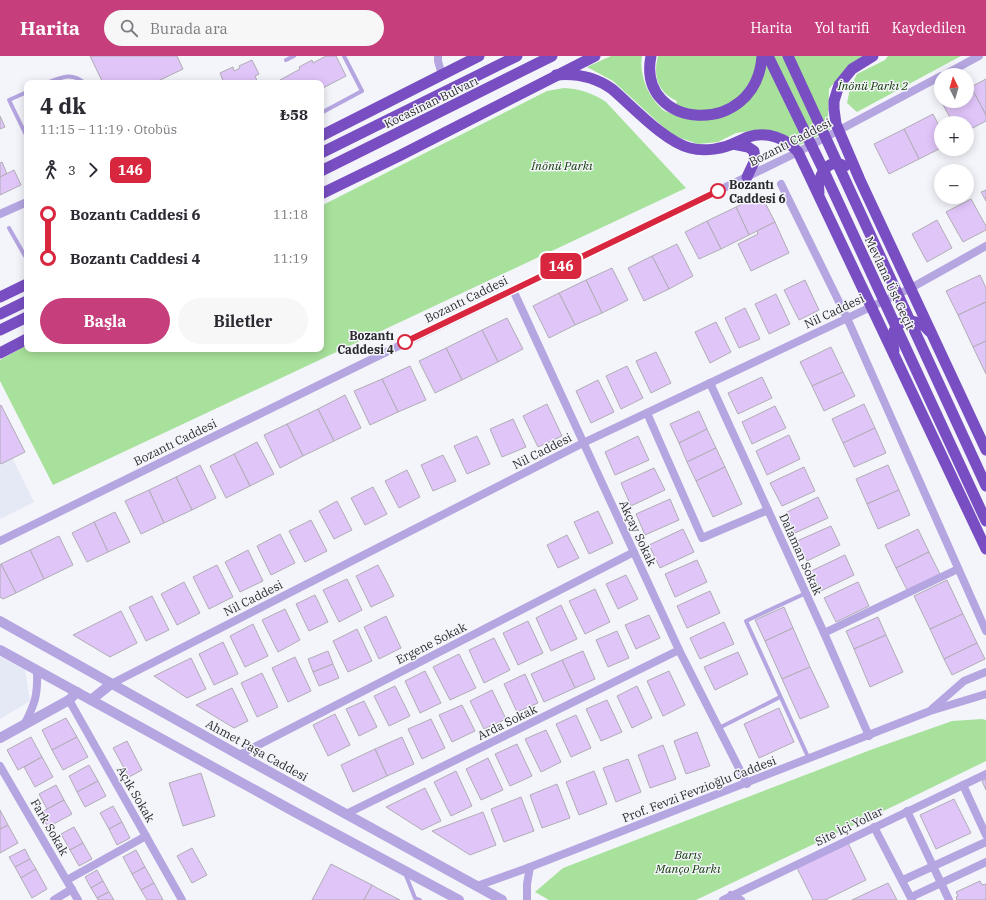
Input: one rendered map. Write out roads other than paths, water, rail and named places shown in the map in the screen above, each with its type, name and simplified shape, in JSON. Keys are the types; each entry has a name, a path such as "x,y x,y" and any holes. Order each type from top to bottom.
{"highway":[{"path":"324,134 479,56"},
{"name":"Kocasinan Bulvarı","path":"324,152 517,56"},
{"name":"Kocasinan Bulvarı","path":"324,170 552,56"},
{"path":"324,193 399,156 594,56"},
{"path":"651,56 649,70 653,88 663,101 674,109 690,114 706,116 718,114 733,107 744,99 753,87 760,72 762,56"},
{"name":"Mevlana Üst Geçit","path":"768,56 822,167 986,521"},
{"name":"Mevlana Üst Geçit","path":"788,56 986,486"},
{"path":"873,56 852,68 839,85 834,101 838,131 986,450"},
{"path":"556,75 581,75 604,83 612,88 670,139 683,146 700,150 709,150 732,144 755,135 770,135 789,143 798,152 986,549"},
{"path":"732,144 748,147 754,152 755,160 747,177"},
{"path":"820,198 818,185 820,176 825,169 833,164 841,164 851,170 860,180"},
{"path":"0,297 24,285"},
{"path":"0,314 24,302"},
{"path":"0,330 24,318"},
{"path":"894,356 894,332 899,324 905,321 914,321 923,324 933,336"},
{"path":"0,353 24,341"}],"street":[{"path":"438,56 442,75"},
{"path":"957,68 979,56"},
{"name":"Bozantı Caddesi","path":"0,541 798,152 934,80"},
{"path":"781,184 847,318 986,631"},
{"path":"0,214 24,203"},
{"name":"Nil Caddesi","path":"111,684 583,443 911,288 986,246"},
{"name":"Akçay Sokak","path":"513,290 679,650 747,784"},
{"name":"Dalaman Sokak","path":"710,383 806,593 869,736"},
{"path":"647,413 702,538 768,510"},
{"name":"Ergene Sokak","path":"239,755 634,552"},
{"path":"824,633 958,569"},
{"name":"Ahmet Paşa Caddesi","path":"0,621 502,900"},
{"path":"0,650 459,900"},
{"name":"Arda Sokak","path":"346,814 679,650"},
{"path":"24,725 34,706 37,686 37,670"},
{"path":"930,711 964,681 986,672"},
{"path":"92,700 111,684"},
{"path":"0,738 69,700 77,692"},
{"path":"930,711 986,694"},
{"name":"Açık Sokak","path":"69,700 182,900"},
{"name":"Prof. Fevzi Fevzioğlu Caddesi","path":"477,886 747,784 930,711"},
{"name":"Fark Sokak","path":"0,766 78,900"},
{"name":"Site İçi Yollar","path":"722,900 986,774"},
{"path":"963,785 986,835"},
{"path":"907,811 949,900"},
{"path":"874,827 911,898 986,862"},
{"path":"67,880 146,836"},
{"path":"902,880 986,842"},
{"path":"527,900 527,884 530,867"},
{"path":"54,900 72,890"},
{"path":"731,896 741,900"}],"lane":[{"path":"286,60 294,56"},
{"path":"324,111 362,91 344,56"},
{"path":"54,80 63,76 74,77 80,80"},
{"path":"24,93 9,100 24,129"},
{"path":"9,228 24,254"},
{"path":"806,593 746,621 809,759"},
{"path":"718,728 780,697"},
{"path":"404,871 415,898 420,900"}],"place":[{"name":"Bozantı Caddesi 6","path":"718,191"},
{"name":"Bozantı Caddesi 4","path":"405,342"}],"park label":[{"name":"İnönü Parkı 2","path":"873,85"},
{"name":"İnönü Parkı","path":"562,165"},
{"name":"Barış Manço Parkı","path":"688,861"}]}
